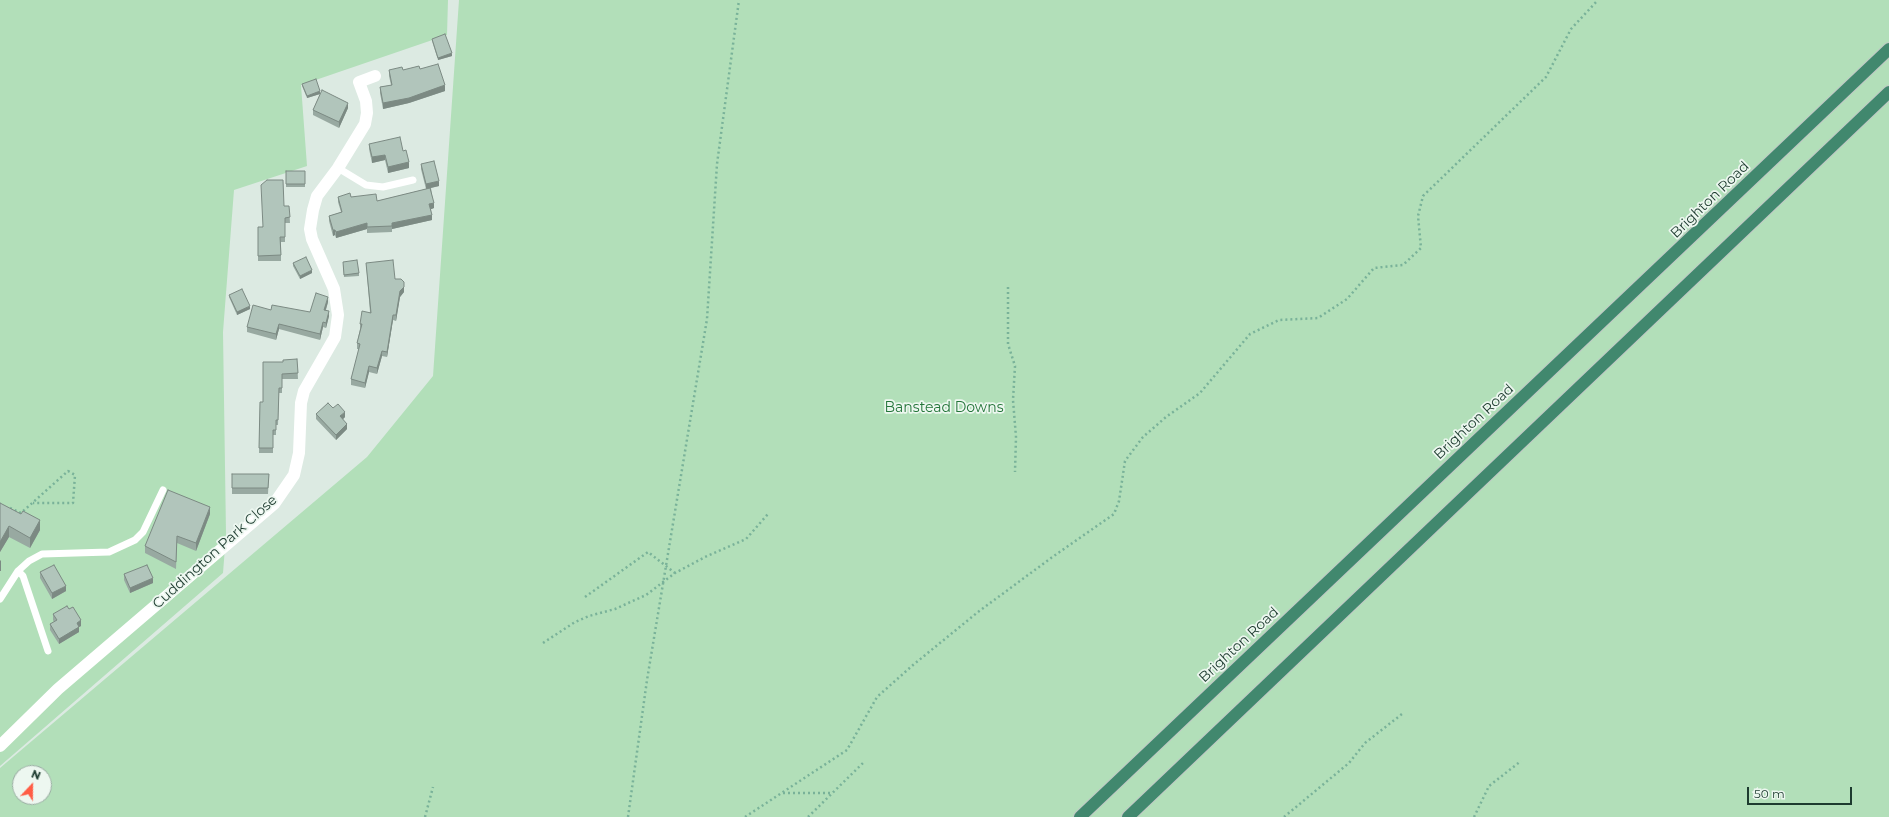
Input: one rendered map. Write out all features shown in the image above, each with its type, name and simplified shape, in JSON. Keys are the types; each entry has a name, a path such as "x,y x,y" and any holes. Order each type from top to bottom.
{"highway":[{"name":"Brighton Road","path":"1080,817 1889,49"},
{"path":"1128,817 1889,92"}],"street":[{"name":"Cuddington Park Close","path":"0,746 58,689 274,504 294,475 299,453 301,403 307,386 334,337 338,315 334,289 312,239 310,229 317,196 338,168 365,124 367,113 366,101 359,82 376,76"}],"lane":[{"path":"338,168 366,185 383,187 413,180"},
{"path":"0,599 18,571 29,561 42,554 109,552 135,540 143,532 163,490"},
{"path":"18,571 23,576 48,650"}],"path":[{"path":"628,817 647,680 707,319 716,164 739,0"},
{"path":"746,817 847,750 877,697 913,665 984,608 1051,558 1114,514 1119,501 1125,461 1143,437 1166,417 1200,393 1250,334 1279,320 1318,318 1347,299 1374,268 1403,265 1421,248 1418,216 1423,196 1546,77 1571,29 1598,0"},
{"path":"1008,288 1008,344 1015,366 1013,400 1016,437 1015,472"},
{"path":"7,507 21,513 68,471 75,475 73,503 33,503"},
{"path":"543,643 575,622 589,616 615,610 646,595 675,573 705,557 746,539 768,514"},
{"path":"585,597 648,552 675,573"},
{"path":"1284,817 1349,763 1365,743 1402,714"},
{"path":"1474,817 1489,786 1521,760"},
{"path":"808,817 864,762"},
{"path":"425,817 433,787"},
{"path":"783,793 831,793"}],"green space":[{"path":"0,0 448,0 447,35 301,85 307,166 234,190 223,332 226,534 223,573 0,766"},
{"name":"Banstead Downs","path":"459,0 1889,0 1889,817 0,817 0,768 367,457 433,376"}],"building":[{"path":"445,34 452,53 438,58 432,39"},
{"path":"438,64 445,85 409,98 383,103 380,87 392,85 389,70 402,67 403,70 419,66 420,69"},
{"path":"316,79 320,91 307,96 302,84"},
{"path":"322,90 348,103 339,122 313,110"},
{"path":"400,137 403,151 406,150 409,162 388,167 385,155 372,157 369,144"},
{"path":"434,161 439,181 426,184 421,164"},
{"path":"286,171 305,171 305,184 286,184"},
{"path":"267,180 283,180 284,206 289,206 290,217 285,218 285,237 280,237 281,255 258,256 258,227 263,227 261,185"},
{"path":"430,188 434,203 429,204 432,215 392,223 392,226 367,227 367,223 336,232 333,230 329,216 342,212 338,197 350,193 351,197 376,194 377,201"},
{"path":"306,257 312,270 300,276 293,263"},
{"path":"357,260 359,273 344,275 343,262"},
{"path":"393,260 395,279 401,279 404,282 404,287 400,291 396,315 393,315 387,352 382,351 377,368 369,366 365,383 351,379 360,344 357,343 362,324 360,324 362,311 371,313 366,263"},
{"path":"242,289 250,306 237,312 229,295"},
{"path":"316,293 328,297 324,310 329,311 326,323 323,322 320,334 279,324 276,334 247,327 253,305 271,310 272,305 310,312"},
{"path":"297,359 298,373 282,374 282,388 279,388 278,420 276,420 276,430 273,430 273,448 259,448 260,402 263,402 263,362 283,362 283,360"},
{"path":"328,403 333,408 338,404 345,412 340,416 347,424 336,435 316,414"},
{"path":"232,474 269,474 268,488 232,488"},
{"path":"168,490 210,507 196,543 177,536 176,562 145,546"},
{"path":"0,503 21,514 23,511 40,520 30,538 9,526 0,542"},
{"path":"54,565 66,586 52,593 40,572"},
{"path":"147,565 153,578 130,588 124,574"},
{"path":"67,606 69,609 73,607 81,620 77,623 79,627 59,639 50,624 57,620 53,614"}]}
